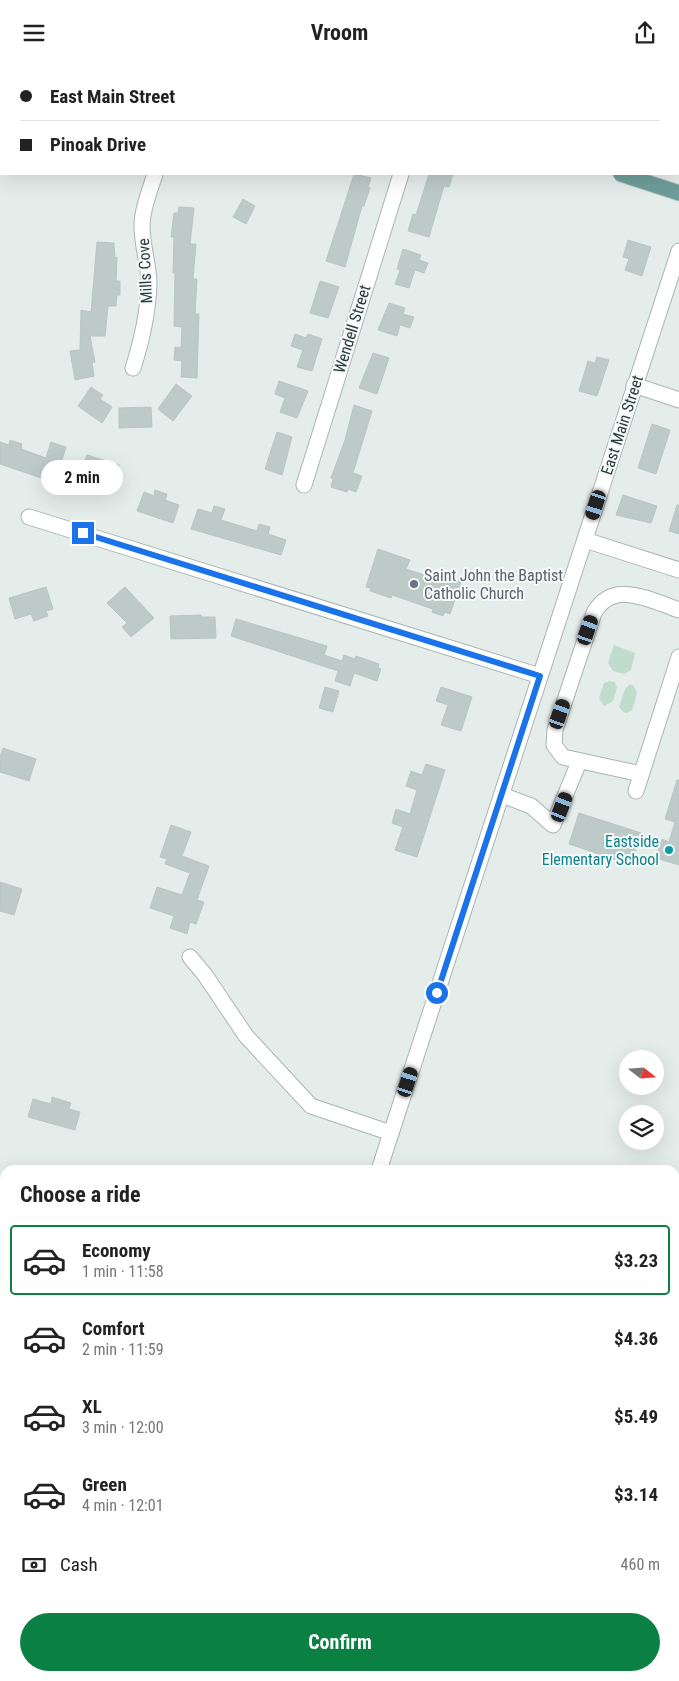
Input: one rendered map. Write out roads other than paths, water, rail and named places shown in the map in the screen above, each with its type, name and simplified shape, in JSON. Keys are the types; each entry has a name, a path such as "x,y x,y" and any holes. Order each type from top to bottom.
{"main road":[{"path":"623,175 679,193"}],"street":[{"name":"Mills Cove","path":"133,368 144,333 148,302 149,281 142,225 147,199 155,175"},
{"name":"Wendell Street","path":"304,485 401,175"},
{"name":"East Main Street","path":"381,1165 679,251"},
{"path":"634,385 679,400"},
{"path":"29,517 299,599 540,676"},
{"path":"584,540 679,570"},
{"path":"641,775 562,757 554,745 553,738 598,605 605,599 622,593 679,610"},
{"path":"636,791 679,657"},
{"path":"502,795 531,806 553,825 579,762"},
{"path":"190,957 205,975 246,1036 311,1106 391,1133"}],"place":[{"name":"Saint John the Baptist Catholic Church","path":"414,584"},
{"name":"Eastside Elementary School","path":"669,850"}]}
